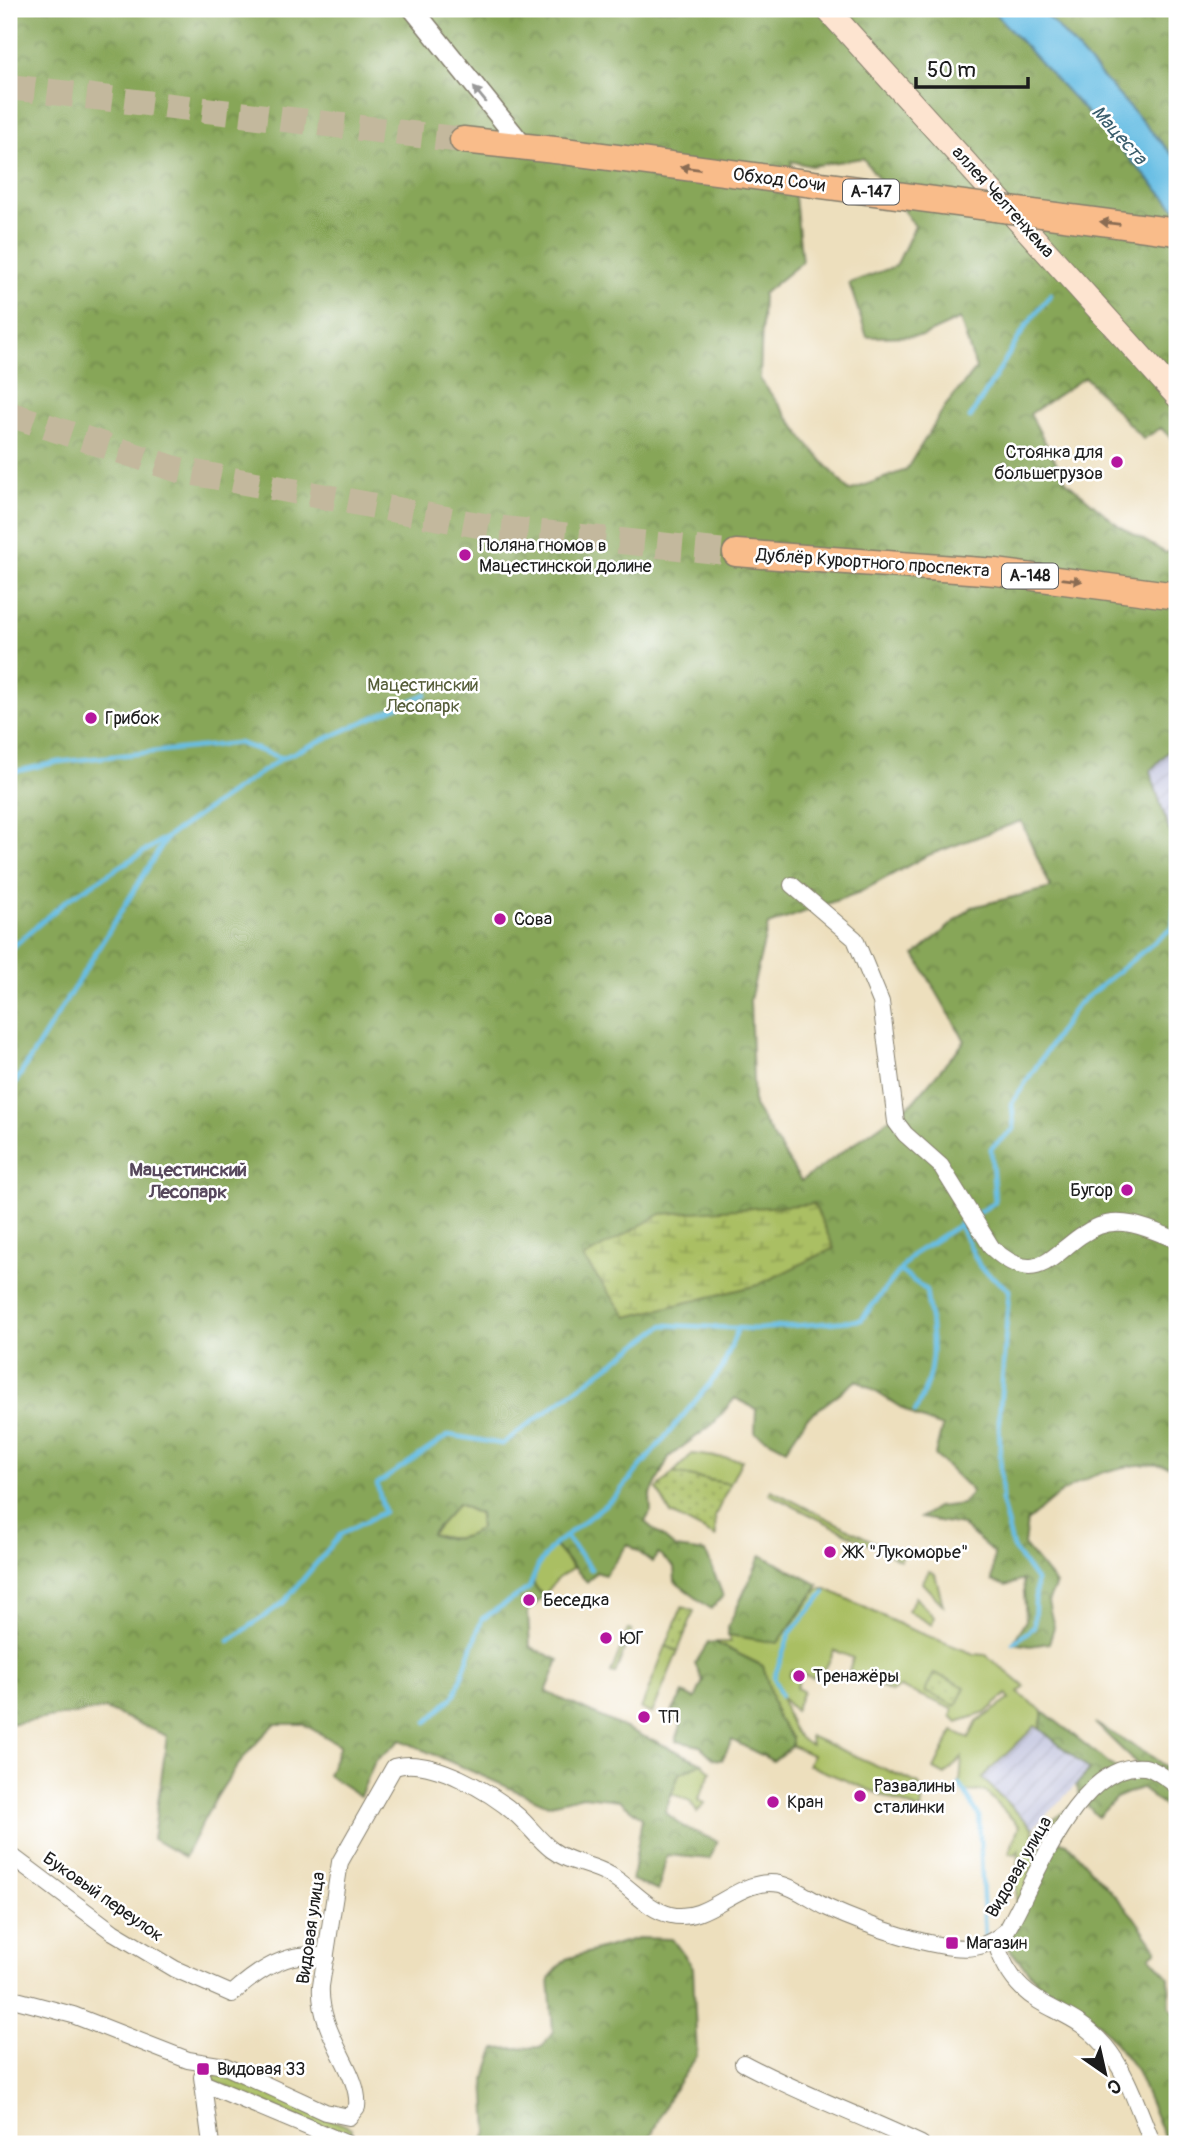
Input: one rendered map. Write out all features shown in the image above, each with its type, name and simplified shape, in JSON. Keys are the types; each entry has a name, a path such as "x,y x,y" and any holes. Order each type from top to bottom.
{"highway":[{"name":"Обход Сочи","path":"463,140 1177,232"},
{"name":"Дублёр Курортного проспекта","path":"736,553 996,572 1177,596"}],"main road":[{"name":"аллея Челтенхема","path":"827,9 1177,396"}],"street":[{"path":"413,9 524,147"},
{"path":"792,885 855,939 881,1002 896,1122 905,1134 941,1166 980,1229 1001,1256 1028,1267 1042,1267 1099,1226 1130,1223 1177,1240"},
{"name":"Видовая улица","path":"200,2063 225,2066 338,2117 349,2116 357,2108 357,2091 323,2017 321,1986 340,1862 350,1840 394,1767 419,1763 462,1780 517,1815 553,1851 608,1874 654,1910 674,1916 696,1914 743,1888 763,1883 782,1884 828,1908 886,1931 961,1948 995,1941 1007,1930 1081,1799 1102,1778 1124,1769 1147,1767 1177,1786"},
{"name":"Буковый переулок","path":"9,1854 124,1939 176,1969 232,1994 250,1978 285,1959 309,1954 326,1958"},
{"path":"995,1941 1000,1957 1025,1995 1085,2027 1105,2047 1120,2068 1153,2144"},
{"path":"9,1998 73,2015 200,2063 211,2144"},
{"path":"743,2063 800,2093 921,2144"},
{"path":"203,2083 348,2144"}],"shaded area":[{"path":"1177,743 1177,843 1170,831 1150,771"},
{"path":"1036,1726 1090,1771 1033,1828 982,1778"}],"green space":[{"name":"Мацестинский Лесопарк","path":"9,9 991,9 1177,210 1177,444 1161,428 1143,439 1085,377 1030,414 1066,481 1118,525 1166,553 1177,546 1177,742 1150,771 1169,830 1177,843 1177,1025 1174,1029 1177,1030 1177,1469 1135,1465 1105,1472 1061,1493 1027,1521 1024,1545 1056,1584 1048,1602 1054,1627 1049,1643 1030,1646 1013,1643 1026,1620 1023,1580 1006,1586 992,1581 994,1553 962,1525 920,1518 937,1507 963,1504 972,1491 935,1455 942,1427 916,1417 857,1380 807,1418 786,1449 755,1433 756,1409 735,1398 713,1424 669,1457 650,1496 651,1511 645,1522 676,1548 706,1552 723,1596 711,1609 675,1582 674,1567 658,1554 652,1562 628,1544 605,1575 596,1572 587,1582 554,1545 539,1564 533,1583 543,1597 528,1612 530,1647 559,1660 546,1692 702,1763 679,1774 665,1812 685,1828 717,1841 710,1859 667,1855 658,1891 632,1880 642,1818 619,1800 583,1796 548,1805 401,1740 375,1761 360,1796 328,1775 340,1745 303,1724 275,1724 260,1739 224,1786 185,1857 153,1839 167,1736 106,1709 9,1724","holes":["863,158 915,226 896,266 849,283 867,337 923,336 960,319 976,369 946,405 906,470 849,491 807,443 760,379 763,294 802,262 791,161 811,166","1021,821 1051,888 972,907 915,955 965,1041 913,1102 801,1181 754,1106 750,1000 768,925 860,892 926,856","458,1504 479,1514 480,1529 468,1535 444,1538 431,1534"]},
{"path":"1041,9 1177,9 1177,160"},
{"path":"814,1204 834,1248 758,1285 627,1317 583,1258 661,1214"},
{"path":"692,1454 742,1460 730,1484 673,1473"},
{"path":"673,1473 730,1484 715,1516 716,1537 671,1514 657,1489"},
{"path":"771,1490 902,1556 900,1560 769,1494"},
{"path":"458,1504 479,1514 480,1529 456,1538 431,1534"},
{"path":"554,1545 573,1568 558,1578 543,1597 533,1583 539,1564"},
{"path":"761,1555 819,1585 778,1643 728,1635 728,1627"},
{"path":"929,1571 935,1574 943,1605 922,1583"},
{"path":"818,1589 827,1589 905,1627 974,1654 986,1655 1025,1687 1018,1693 1043,1711 1040,1729 1035,1726 982,1778 1033,1828 1033,1834 1081,1799 1015,1917 1019,1850 1016,1854 1009,1854 1019,1826 985,1791 966,1792 960,1784 962,1757 945,1775 934,1769 953,1731 969,1738 977,1722 1010,1699 1007,1694 985,1713 957,1722 951,1716 953,1709 900,1687 891,1692 849,1671 853,1658 834,1650 827,1666 813,1678 791,1670 789,1676 799,1680 796,1688 803,1691 795,1711 782,1698 788,1719 799,1738 811,1745 810,1736 919,1784 923,1793 921,1811 808,1765 812,1755 792,1746 792,1738 777,1717 763,1666 714,1642 730,1642 728,1635 778,1642"},
{"path":"915,1597 934,1617 932,1625 908,1611"},
{"path":"682,1607 694,1611 678,1651 666,1646"},
{"path":"628,1629 632,1630 615,1674 611,1673"},
{"path":"714,1642 763,1666 777,1717 792,1738 792,1746 773,1761 732,1740 722,1760 714,1759 700,1746 676,1741 681,1725 672,1712 683,1693 695,1699 703,1681 695,1664 708,1643"},
{"path":"666,1646 678,1651 652,1714 641,1709"},
{"path":"934,1673 965,1687 956,1706 925,1692"},
{"path":"1043,1711 1119,1771 1140,1767 1095,1723 1154,1758 1177,1776 1177,1816 1140,1788 1116,1798 1098,1817 1081,1799 1076,1785 1090,1770 1040,1729"},
{"path":"651,1739 702,1763 711,1772 698,1800 705,1803 697,1812 690,1801 671,1793 678,1775"},
{"path":"1056,1840 1067,1843 1134,1917 1157,1950 1150,1956 1169,1977 1170,2007 1177,2017 1177,2144 1167,2144 1136,2070 1099,2023 1039,1984 999,1937"},
{"path":"638,1938 672,1939 693,1967 697,2056 669,2097 647,2144 481,2144 488,2132 485,2079 495,2049 542,2047 553,2031 549,1978 566,1959"},
{"path":"215,2072 352,2128 350,2140 213,2081"}],"water":[{"name":"Мацеста","path":"991,9 1041,9 1177,160 1177,210"}],"waterway":[{"path":"970,418 1026,326 1051,294"},
{"path":"9,1093 167,837 282,758 426,694"},
{"path":"9,773 58,762 238,743 282,758"},
{"path":"9,950 67,900 164,839"},
{"path":"229,1641 283,1603 341,1534 384,1512 377,1484 449,1435 502,1444 664,1325 758,1329 861,1320 912,1255 995,1202 991,1148 1014,1129 1012,1103 1077,1005 1173,927 1177,884"},
{"path":"960,1226 980,1267 1009,1290 999,1420 1002,1503 1013,1548 1036,1580 1034,1627 1013,1643"},
{"path":"900,1271 926,1290 931,1323 931,1367 923,1396 915,1412"},
{"path":"427,1722 455,1695 482,1619 529,1588 539,1564 554,1545 616,1496 722,1369 738,1328"},
{"path":"565,1536 591,1569"},
{"path":"781,1696 774,1678 790,1633 825,1592"},
{"path":"960,1784 979,1816 985,1940"}],"tunnel":[{"path":"9,87 463,140"},
{"path":"9,414 179,470 495,528 736,553"}],"place":[{"name":"Стоянка для большегрузов","path":"1117,462"},
{"name":"Поляна гномов в Мацестинской долине","path":"465,555"},
{"name":"Грибок","path":"91,718"},
{"name":"Сова","path":"500,919"},
{"name":"Бугор","path":"1127,1190"},
{"name":"ЖК \"Лукоморье\"","path":"830,1552"},
{"name":"Беседка","path":"529,1600"},
{"name":"ЮГ","path":"606,1638"},
{"name":"Тренажёры","path":"799,1676"},
{"name":"ТП","path":"644,1717"},
{"name":"Развалины сталинки","path":"860,1796"},
{"name":"Кран","path":"773,1802"},
{"name":"Магазин","path":"952,1943"},
{"name":"Видовая 33","path":"203,2069"}],"district":[{"name":"Мацестинский Лесопарк","path":"188,1181"}]}
